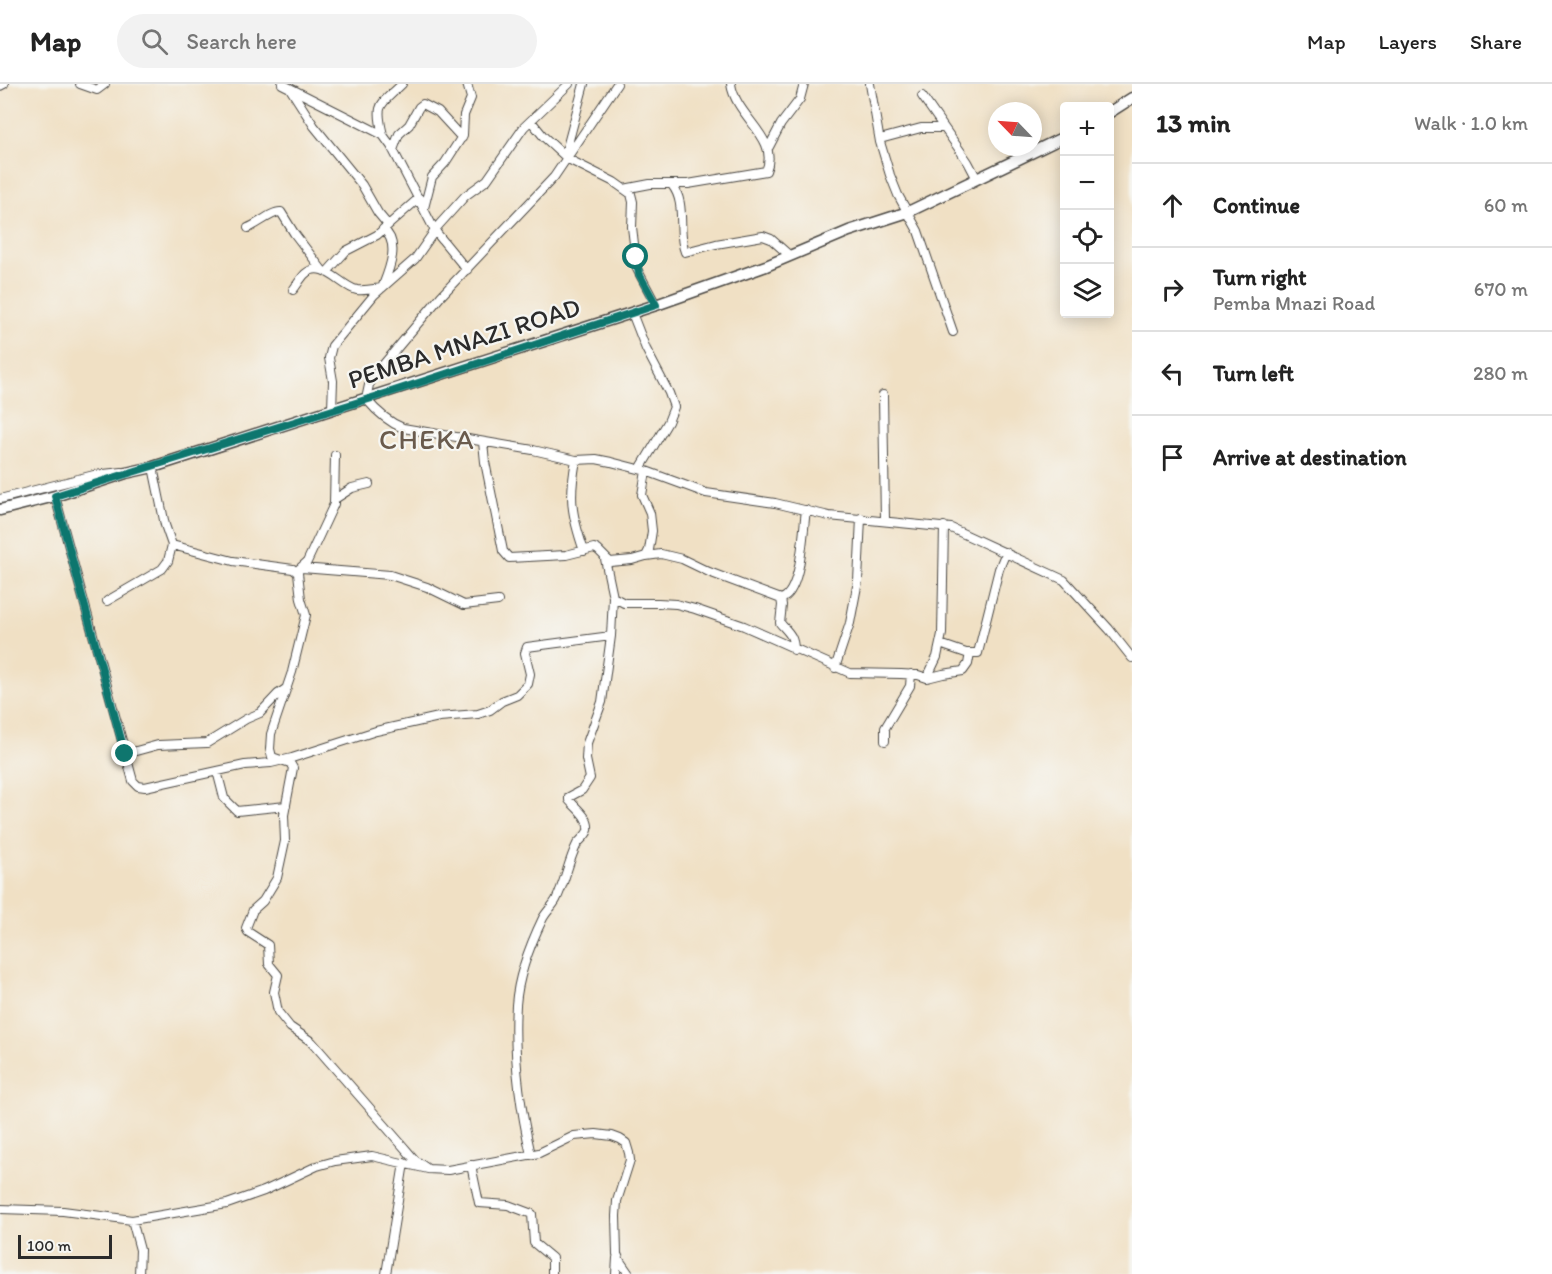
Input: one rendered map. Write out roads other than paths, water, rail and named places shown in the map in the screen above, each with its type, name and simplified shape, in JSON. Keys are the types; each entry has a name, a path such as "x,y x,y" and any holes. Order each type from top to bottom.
{"main road":[{"path":"1114,109 1132,98"},
{"name":"PEMBA MNAZI ROAD","path":"0,510 153,467 656,305 766,266 849,231 908,212 1060,139"}],"street":[{"path":"80,84 97,90 105,84"},
{"path":"282,84 383,135"},
{"path":"402,84 387,96 381,106 379,115 383,135 435,231 467,270"},
{"path":"424,208 432,177 462,138 464,116 471,98 467,84"},
{"path":"332,409 333,381 330,352 348,324 382,288 415,259 465,196 487,180 520,131 569,84"},
{"path":"566,157 585,84"},
{"path":"617,84 554,177 441,296 377,372 369,385 366,399 386,419 403,428 576,460 603,460 643,470 706,493 775,503 829,516 944,526 1064,580 1132,658"},
{"path":"731,84 739,107 769,147"},
{"path":"624,189 650,184 672,185 761,173 768,168 769,147 781,124 800,99 804,84"},
{"path":"870,84 880,140 890,175 918,231 953,332"},
{"path":"290,89 314,126 362,185 391,236 393,243 388,273 382,288"},
{"path":"922,96 968,162 977,179"},
{"path":"393,150 399,134 410,125 419,107 423,104 438,112 462,138"},
{"path":"531,121 566,157 624,189 632,198 632,227 637,269 656,305"},
{"path":"880,140 921,128 943,128"},
{"path":"672,185 678,195 685,252 763,236 771,239 789,255"},
{"path":"293,290 305,274 312,270 325,271 346,251 371,238 419,198"},
{"path":"248,228 261,223 277,211 281,212 294,233 325,271 357,290 382,288"},
{"path":"632,313 646,349 674,406 643,470 642,495 650,513 652,531 650,550 646,556"},
{"path":"883,395 885,520"},
{"path":"483,442 485,462 505,556 508,558 566,555 594,548 605,559 613,597 611,636 602,702 587,743 586,759 590,778 582,790 569,797 569,800 583,814 588,829 578,843 556,901 543,919 526,962 516,1005 517,1054 525,1129 531,1155"},
{"path":"299,569 308,562 334,498 335,455"},
{"path":"576,460 571,504 584,551"},
{"path":"107,601 162,569 168,561 172,545 165,525 153,467"},
{"path":"0,499 94,475 119,471 126,473"},
{"path":"334,498 352,488 369,484"},
{"path":"55,496 125,754 133,781 138,786 145,787 217,771 278,761 376,731 439,717 478,714 517,695 528,684 530,674 525,653 527,647 611,636"},
{"path":"605,559 615,562 661,554 682,559 710,572 781,598 786,597 800,565 806,510"},
{"path":"835,668 850,622 858,581 861,518"},
{"path":"927,678 937,657 943,621 944,526"},
{"path":"172,545 233,561 299,569 390,575 427,587 464,604 498,601"},
{"path":"940,644 970,653 978,653 999,569 1006,552"},
{"path":"299,569 301,599 306,615 287,688 271,734 271,755 278,761 290,763 293,766 283,826 285,841 277,878 263,901 252,910 246,928 248,932 268,945 269,964 278,975 274,992 277,1010 290,1027 312,1042 415,1160 428,1169"},
{"path":"613,597 624,603 676,604 695,609 744,626 835,668 857,674 911,674 927,678 963,671 968,664 970,653"},
{"path":"781,598 780,623 791,634 794,640 794,650"},
{"path":"885,741 885,728 910,686 911,674"},
{"path":"125,754 158,745 207,743 260,713 278,693 287,688"},
{"path":"217,771 224,798 237,811 286,806"},
{"path":"0,1209 63,1211 132,1220 227,1204 264,1191 317,1166 335,1161 372,1156 428,1169 448,1170 539,1153 574,1136 585,1134 612,1136 626,1143 630,1160 617,1202 616,1274"},
{"path":"386,1274 404,1163"},
{"path":"471,1165 479,1203 508,1205 532,1214 534,1243 552,1258 552,1274"},
{"path":"132,1220 140,1250 139,1274"},
{"path":"617,1254 629,1274"}],"district":[{"name":"CHEKA","path":"427,439"}]}
